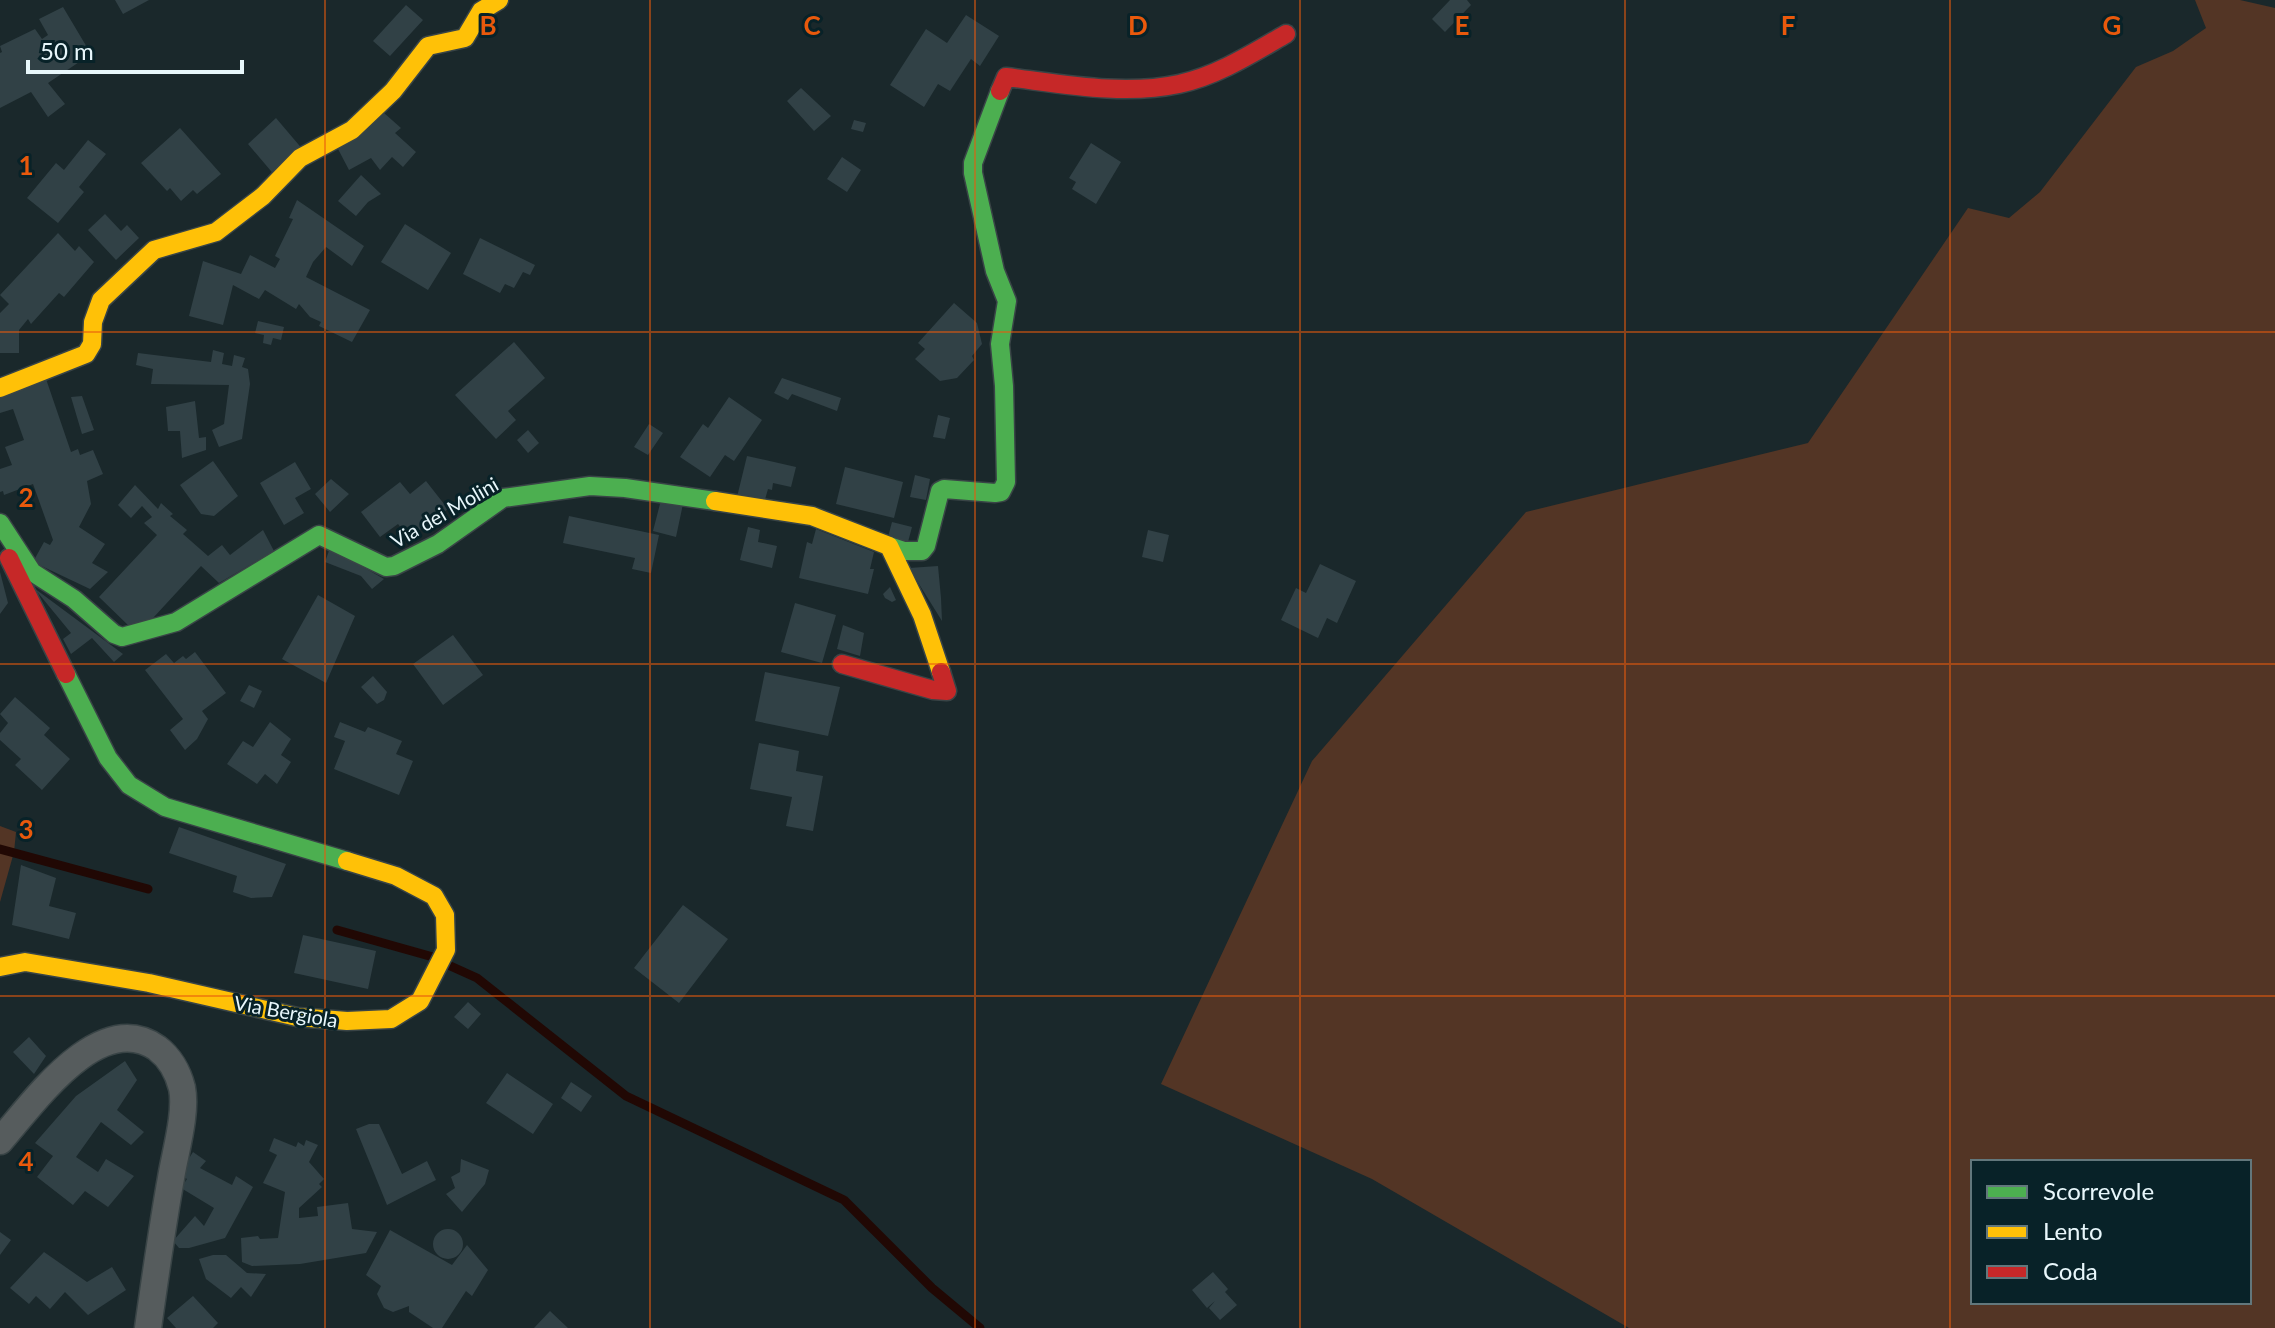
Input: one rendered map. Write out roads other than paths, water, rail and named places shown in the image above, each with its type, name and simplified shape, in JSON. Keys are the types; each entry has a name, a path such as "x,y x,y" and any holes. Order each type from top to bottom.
{"street":[{"path":"0,388 86,354 92,344 93,322 101,300 154,250 216,232 263,196 300,158 352,130 393,91 428,46 465,38 481,11 499,0"},
{"name":"Via dei Molini","path":"0,523 32,572 74,599 114,634 122,637 176,622 319,535 386,567 394,566 438,544 503,498 549,490 590,486 625,488 812,516 904,551 922,551 930,534 937,497 944,489 995,493 1001,492 1006,482 1000,344 1007,301 995,271 973,163 1006,77 1112,89 1181,84 1247,57 1286,34"},
{"name":"Via Bergiola","path":"0,538 108,758 129,785 165,807 396,876 434,896 445,915 446,950 420,1001 391,1019 347,1021 297,1017 149,983 25,962 0,967"},
{"path":"842,664 933,690 947,691 922,615 889,546"},
{"path":"0,1141 40,1093 80,1054 116,1039 146,1040 168,1056 182,1088 180,1125 148,1328"}],"waterway":[{"path":"0,849 148,889"},
{"path":"337,930 433,957"},
{"path":"446,964 477,978 626,1096 844,1200 932,1288 980,1328"}]}
